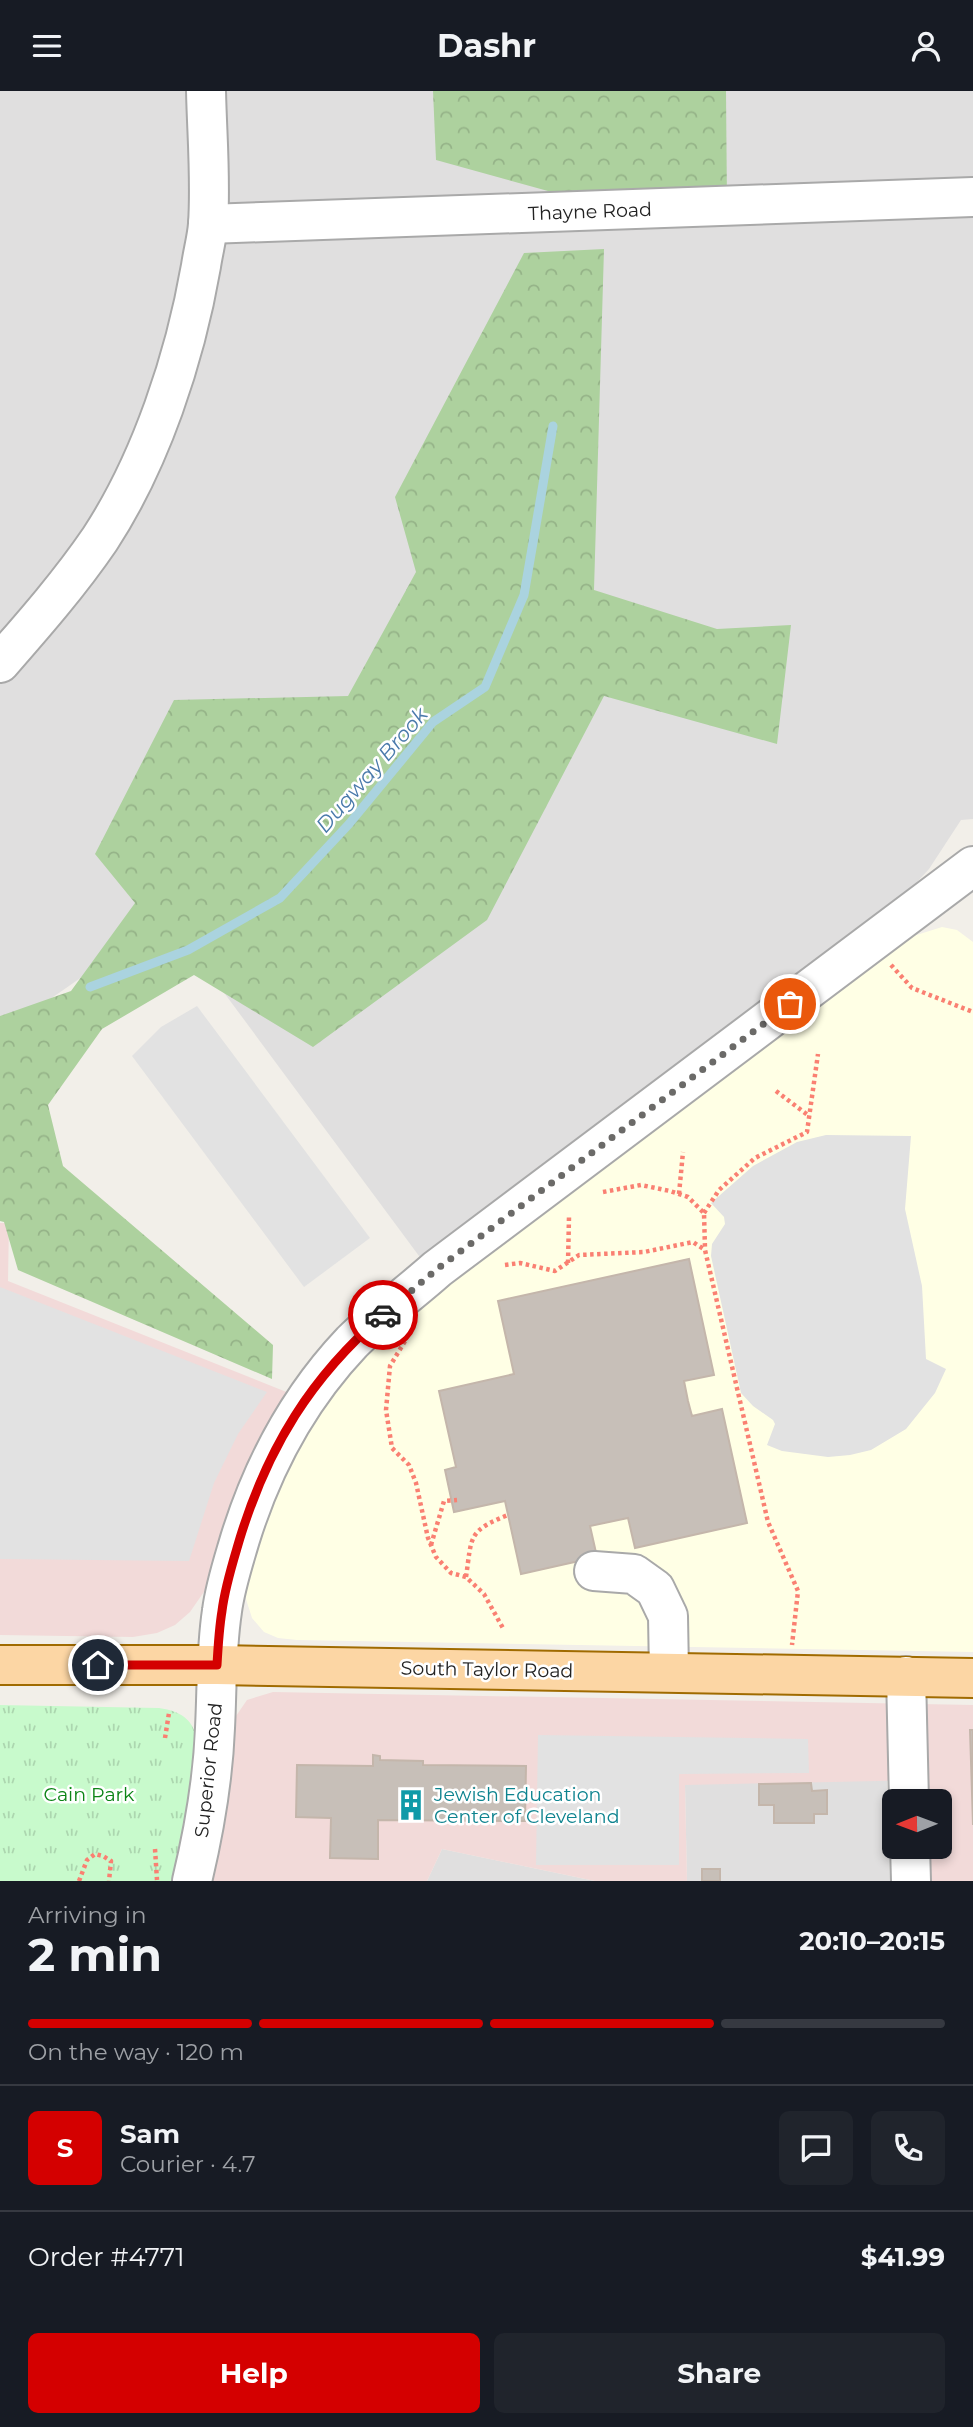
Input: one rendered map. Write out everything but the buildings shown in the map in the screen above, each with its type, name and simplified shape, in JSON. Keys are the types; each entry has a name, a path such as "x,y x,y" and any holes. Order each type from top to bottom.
{"main road":[{"name":"South Taylor Road","path":"0,1665 217,1665 973,1678"}],"street":[{"path":"0,663 55,600 100,538 130,484 158,422 196,295 208,224 206,91"},
{"name":"Thayne Road","path":"208,224 973,197"},
{"name":"Superior Road","path":"192,1881 208,1803 222,1612 230,1572 258,1485 275,1447 324,1373 354,1341 437,1269 973,866"},
{"path":"594,1571 634,1574 654,1589 668,1616 669,1672"},
{"path":"906,1676 909,1789"},
{"path":"910,1859 911,1881"}],"path":[{"path":"887,959 912,988 973,1012"},
{"path":"792,1646 798,1591 768,1522 705,1250 704,1213 719,1190 755,1158 807,1132 818,1054"},
{"path":"776,1091 810,1117"},
{"path":"679,1194 683,1152"},
{"path":"603,1192 641,1185 688,1197 704,1213"},
{"path":"568,1263 569,1217"},
{"path":"505,1265 520,1263 555,1271 579,1255 643,1252 692,1242 705,1250"},
{"path":"407,1338 390,1366 386,1410 392,1448 409,1465 436,1557 451,1573 467,1577 484,1594 504,1630"},
{"path":"431,1545 444,1501 457,1500"},
{"path":"467,1577 472,1537 485,1524 508,1515"},
{"path":"165,1738 169,1713"},
{"path":"155,1850 157,1881"},
{"path":"79,1881 87,1860 95,1854 111,1861 109,1881"}],"shaded area":[{"path":"0,91 973,91 973,819 961,820 929,869 905,895 422,1260 168,917 0,1034"},
{"path":"942,927 957,930 973,942 973,1652 297,1640 278,1638 264,1632 252,1618 246,1599 245,1577 284,1464 331,1389 400,1320 907,938"},
{"path":"197,1006 370,1238 304,1287 132,1056 161,1027"},
{"path":"826,1135 911,1136 905,1209 922,1286 926,1359 946,1369 935,1393 906,1429 871,1450 828,1457 782,1451 767,1445 775,1424 741,1393 711,1256 712,1244 725,1224 724,1217 711,1203 753,1166 797,1142"},
{"path":"0,1223 9,1223 8,1281 289,1393 208,1586 190,1612 175,1625 157,1633 133,1637 0,1635"},
{"path":"0,1287 267,1392 238,1434 214,1483 189,1561 0,1559"},
{"path":"273,1692 973,1705 973,1881 925,1881 924,1859 952,1859 952,1789 924,1789 924,1780 685,1785 687,1881 595,1881 442,1849 427,1881 210,1881 236,1716 247,1700"},
{"path":"538,1735 808,1739 809,1773 679,1774 679,1865 536,1865"},
{"path":"887,1780 887,1789 882,1789 882,1859 889,1859 890,1881 687,1881 685,1784"},
{"path":"442,1849 595,1881 427,1881"}],"green space":[{"path":"433,91 726,91 727,206 617,210 436,160"},
{"path":"604,249 594,590 717,629 791,625 777,744 604,696 487,920 313,1047 194,975 102,1029 48,1105 63,1166 273,1345 272,1379 18,1270 4,1222 0,1221 0,1016 71,991 135,903 95,854 174,700 348,696 416,572 395,497 524,253"},
{"name":"Cain Park","path":"0,1705 159,1708 175,1712 188,1721 194,1730 197,1762 192,1804 175,1881 0,1881"}],"waterway":[{"name":"Dugway Brook","path":"90,987 188,950 280,898 349,824 433,722 485,687 524,595 553,426"}],"way so far":[{"path":"383,1315 437,1269 790,1004"}],"place":[{"name":"Jewish Education Center of Cleveland","path":"411,1805"}],"route":[{"path":"98,1665 217,1665 222,1612 230,1572 258,1485 275,1447 324,1373 383,1315"}]}
